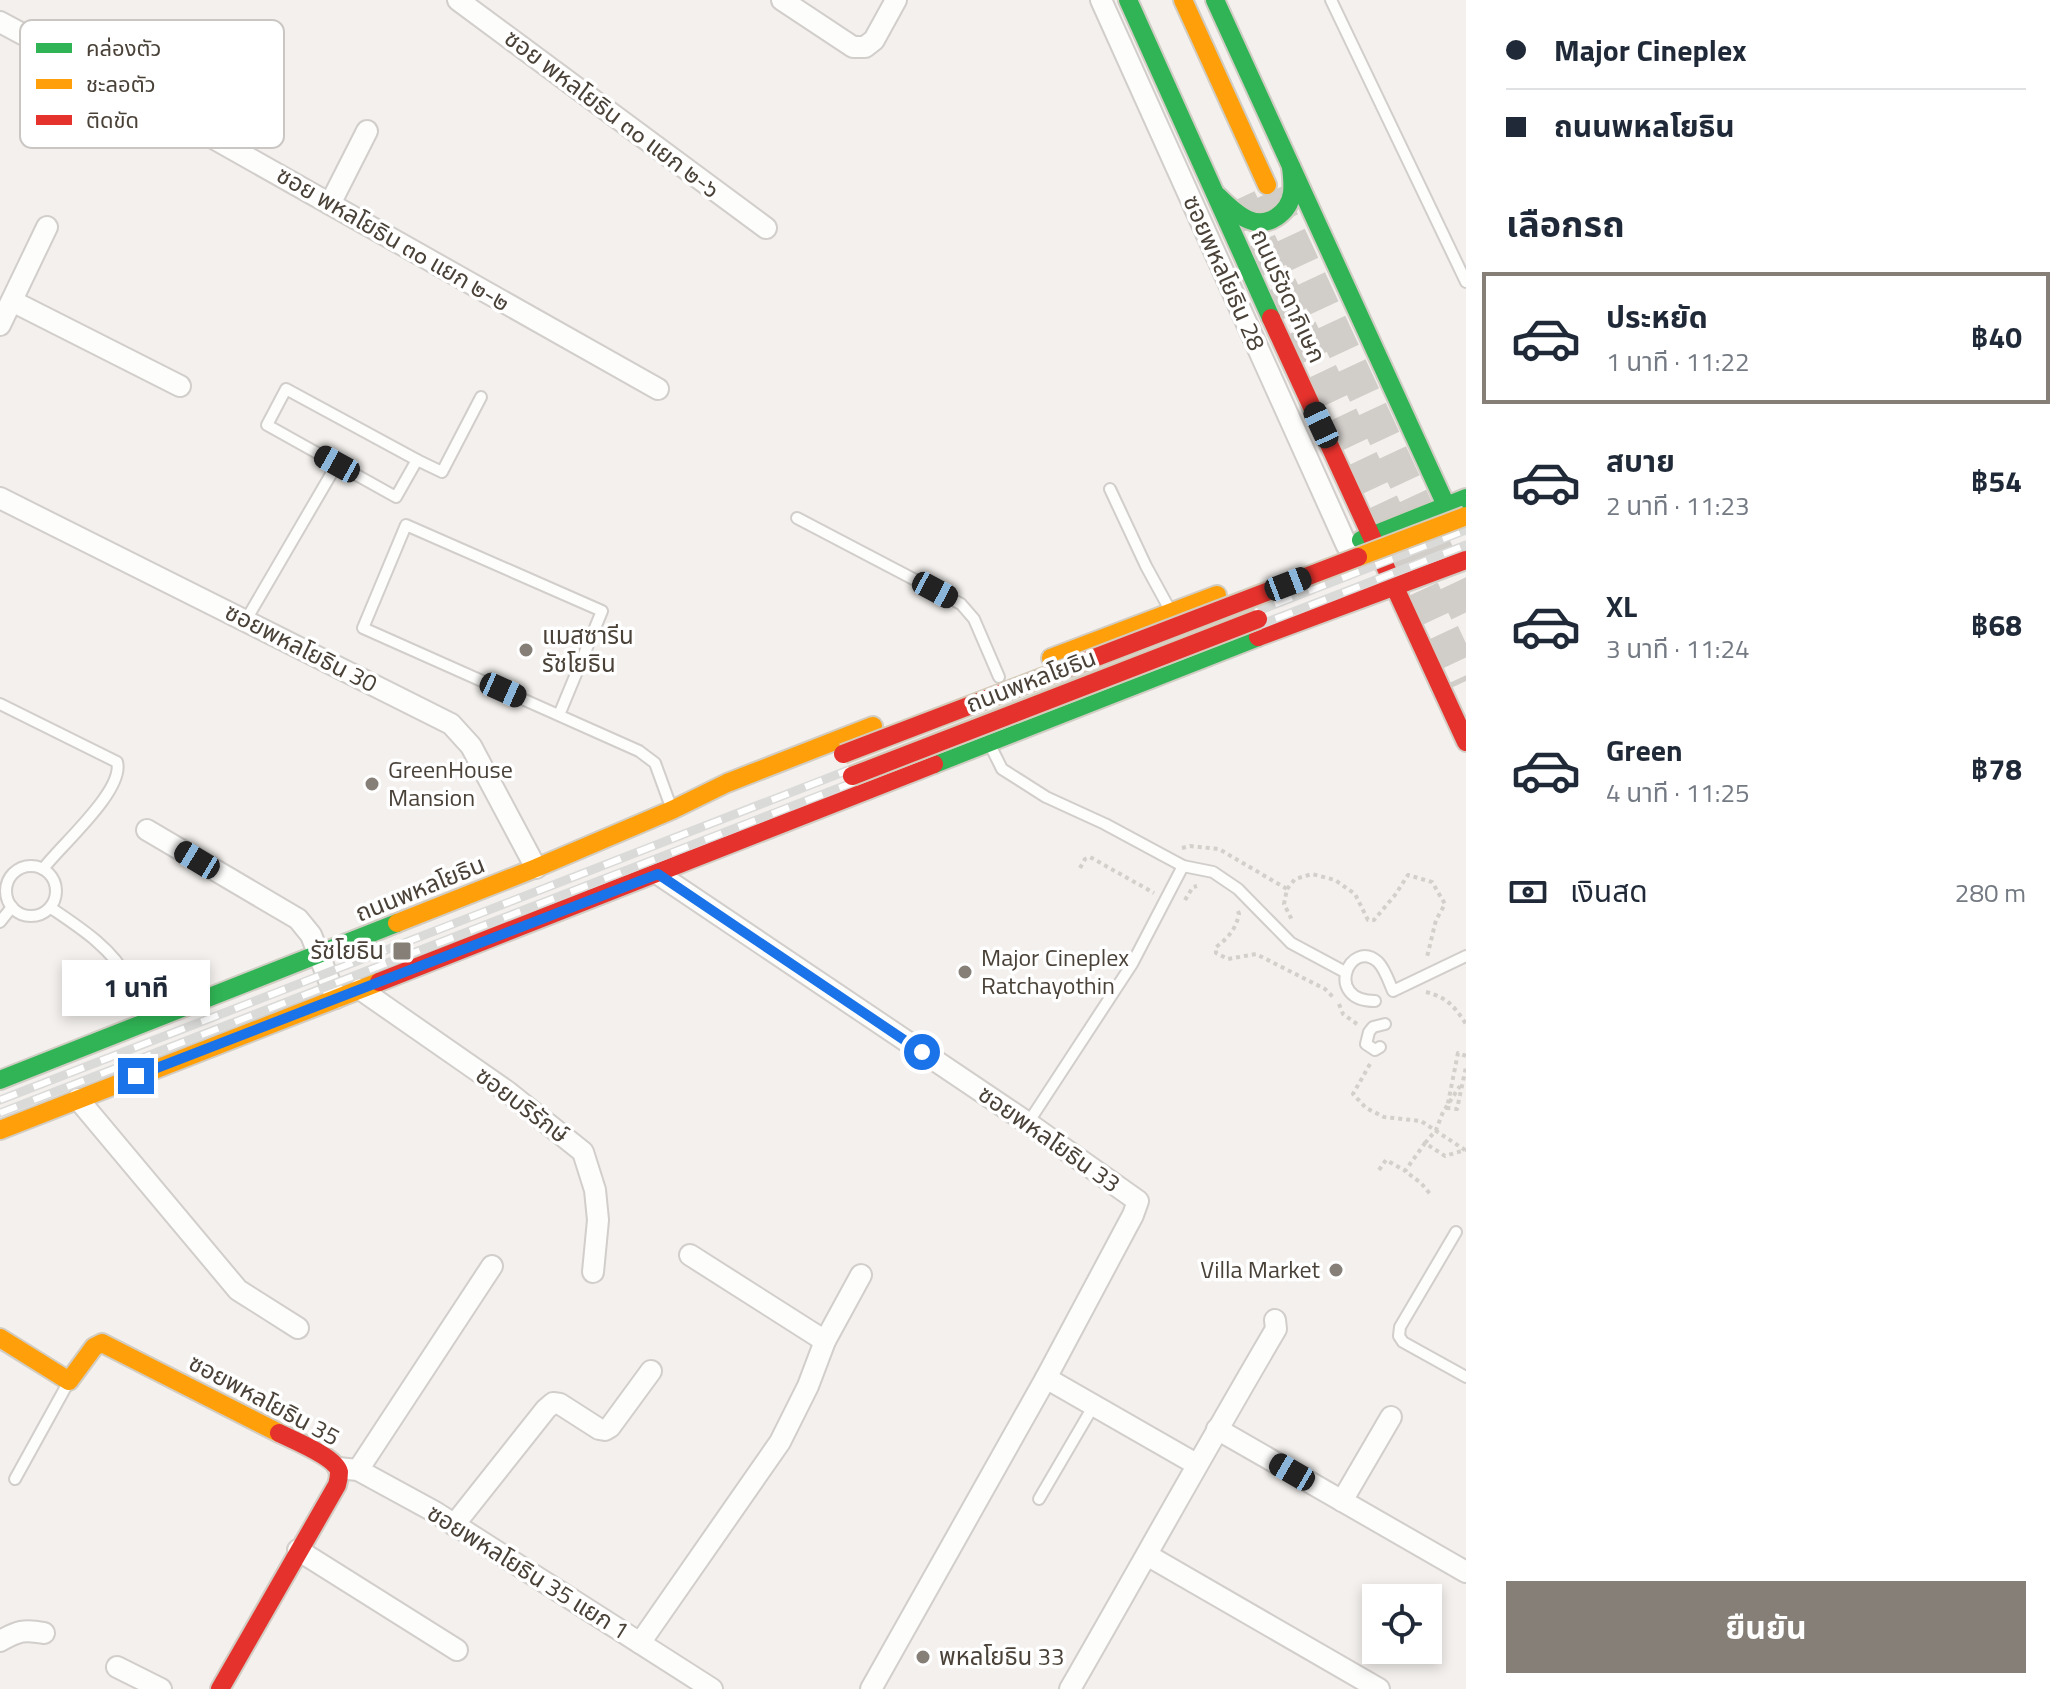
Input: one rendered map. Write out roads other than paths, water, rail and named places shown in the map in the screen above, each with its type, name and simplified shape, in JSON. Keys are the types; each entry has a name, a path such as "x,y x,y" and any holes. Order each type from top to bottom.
{"main road":[{"name":"ถนนรัชดาภิเษก","path":"1128,0 1466,742"},
{"path":"1183,0 1267,185"},
{"path":"1215,0 1461,544"},
{"path":"1213,192 1249,221 1274,220 1289,203 1291,167"},
{"name":"ถนนพหลโยธิน","path":"0,1080 536,868 727,783 1466,498"},
{"name":"ถนนพหลโยธิน","path":"632,827 667,824 1466,516"},
{"name":"ถนนพหลโยธิน","path":"0,1130 625,887 656,864 1466,560"},
{"path":"1364,578 1408,561"},
{"name":"ถนนพหลโยธิน","path":"846,778 1320,595"},
{"path":"1180,608 1203,618 1214,631 1214,653"},
{"path":"0,1338 69,1381"},
{"name":"ซอยพหลโยธิน 35","path":"69,1381 94,1347 102,1343 348,1469"},
{"name":"ซอยพหลโยธิน 35","path":"220,1689 337,1485 340,1473 348,1469"}],"street":[{"name":"ซอย พหลโยธิน ๓๐ แยก ๒-๖","path":"458,0 766,228"},
{"path":"782,0 853,47 865,47 874,40 896,0"},
{"name":"ซอยพหลโยธิน 28","path":"1101,0 1347,546"},
{"name":"ซอย พหลโยธิน ๓๐ แยก ๒-๒","path":"0,22 20,33"},
{"path":"330,204 367,131"},
{"name":"ซอย พหลโยธิน ๓๐ แยก ๒-๒","path":"231,148 658,389"},
{"path":"0,325 47,227"},
{"path":"12,301 180,386"},
{"name":"ซอยพหลโยธิน 30","path":"0,498 451,724 471,746 536,868"},
{"path":"147,830 298,919 311,935 336,998"},
{"name":"ซอยพหลโยธิน 33","path":"656,864 1138,1201 1046,1378 871,1689"},
{"name":"ซอยบริรักษ์","path":"360,989 508,1092 583,1152 595,1190 598,1220 593,1272"},
{"path":"78,1099 238,1290 298,1328"},
{"path":"690,1255 825,1341"},
{"path":"348,1469 492,1266"},
{"path":"640,1643 780,1442 808,1386 825,1341 861,1275"},
{"path":"1070,1689 1276,1329 1275,1320"},
{"path":"454,1525 553,1403 605,1430 651,1371"},
{"path":"1046,1378 1196,1464"},
{"path":"1342,1501 1391,1417"},
{"path":"1217,1429 1466,1572"},
{"name":"ซอยพหลโยธิน 35 แยก 1","path":"348,1469 435,1512 712,1689"},
{"path":"298,1550 457,1650"},
{"path":"1147,1555 1379,1689"},
{"path":"0,1641 16,1632 28,1630 44,1633"},
{"path":"117,1667 161,1689"}],"lane":[{"path":"1331,0 1466,282"},
{"path":"417,460 396,497 267,425 286,389 442,472 481,397"},
{"path":"246,620 337,464"},
{"path":"1110,489 1146,566 1180,608"},
{"path":"797,518 961,604 974,619 999,677"},
{"path":"559,715 602,611 406,525 363,628 639,751 655,763 672,810"},
{"path":"0,704 117,762 119,768 112,788 102,803 43,869"},
{"path":"989,741 1002,769 1008,773 1046,797 1105,824 1183,866 1213,872 1238,889 1291,943 1345,972"},
{"path":"1028,1123 1132,964 1183,866"},
{"path":"39,867 54,879 56,899 43,914 25,916 12,907 6,894 7,883 20,868 39,867"},
{"path":"0,922 12,907"},
{"path":"51,908 111,956 128,979 143,1023"},
{"path":"1375,1001 1365,1001 1353,994 1345,982 1345,972 1350,963 1358,958 1372,959 1382,968 1393,991 1466,956"},
{"path":"1380,1047 1375,1050 1366,1044 1373,1027 1385,1024"},
{"path":"1456,1232 1400,1327 1399,1336 1403,1342 1466,1377"},
{"path":"15,1479 69,1381"},
{"path":"1039,1499 1094,1405"}],"tunnel":[{"path":"1270,192 1466,613"},
{"path":"1240,198 1466,681"}],"railway":[{"path":"0,1100 1466,530"},
{"path":"0,1113 1466,545"}],"place":[{"name":"แมสซารีน รัชโยธิน","path":"526,650"},
{"name":"GreenHouse Mansion","path":"372,784"},
{"name":"รัชโยธิน","path":"402,951"},
{"name":"Major Cineplex Ratchayothin","path":"965,972"},
{"name":"Villa Market","path":"1336,1270"},
{"name":"พหลโยธิน 33","path":"923,1657"}]}
